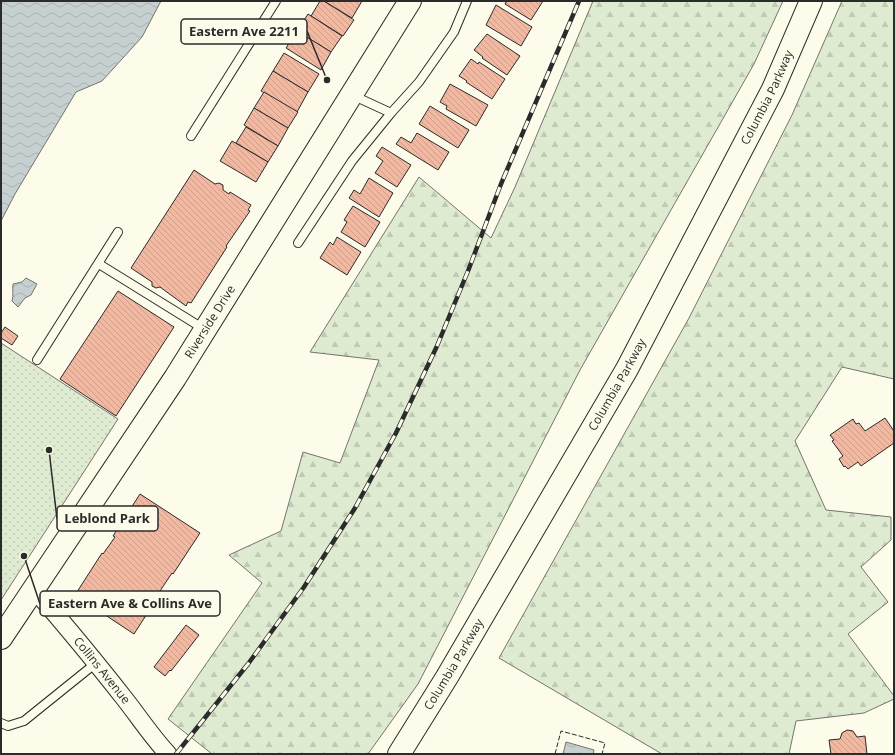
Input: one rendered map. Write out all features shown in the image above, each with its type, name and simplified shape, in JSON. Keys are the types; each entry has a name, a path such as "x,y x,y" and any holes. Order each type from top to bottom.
{"main road":[{"name":"Riverside Drive","path":"1,638 175,378 410,1"},
{"name":"Columbia Parkway","path":"399,754 447,677 626,369 773,89 810,1"}],"street":[{"name":"Collins Avenue","path":"34,589 96,663 156,741 168,754"}],"lane":[{"path":"191,136 276,1"},
{"path":"298,243 352,161 391,113 420,82 454,32 467,1"},
{"path":"351,94 391,113"},
{"path":"37,360 118,232"},
{"path":"99,264 205,329"},
{"path":"1,723 8,726 24,721 96,663"}],"green space":[{"path":"593,1 783,1 754,64 580,370 418,684 368,754 212,754 168,719 262,583 229,555 281,531 303,452 340,463 379,360 310,352 419,177 491,238 515,187"},
{"path":"842,1 894,1 894,379 842,367 795,441 826,510 891,517 891,540 861,567 888,602 848,634 894,696 894,699 864,713 796,721 789,754 662,754 499,658 689,318 792,115"},
{"path":"1,343 118,419 1,600"}],"water":[{"path":"1,1 161,1 142,37 102,81 76,92 15,194 1,221"},
{"path":"26,278 37,284 31,295 25,298 18,307 12,301 13,284 22,282"},
{"path":"566,742 594,750 593,754 563,754"}],"building":[{"path":"320,1 324,1 354,20 343,36 311,16"},
{"path":"324,1 362,1 352,18"},
{"path":"504,1 543,1 531,20 505,4 506,2"},
{"path":"496,5 532,27 521,46 486,25"},
{"path":"308,14 342,36 331,52 297,31"},
{"path":"297,31 331,52 321,70 286,48"},
{"path":"487,34 520,56 507,75 482,58 483,57 474,50"},
{"path":"284,53 319,74 308,92 273,71"},
{"path":"471,59 478,64 479,62 505,79 492,99 459,76"},
{"path":"273,71 308,92 297,112 261,91"},
{"path":"450,84 488,105 476,126 446,109 447,106 440,102"},
{"path":"264,92 298,112 288,128 254,108"},
{"path":"430,106 469,130 458,148 419,124"},
{"path":"254,108 288,128 278,146 244,125"},
{"path":"246,127 278,146 268,162 236,143"},
{"path":"417,133 449,152 438,170 396,144 401,137 411,143"},
{"path":"232,141 268,162 256,182 220,161"},
{"path":"382,147 411,165 397,187 375,173 383,161 376,156"},
{"path":"194,170 215,184 219,183 223,185 223,190 229,194 230,192 251,205 248,210 250,211 226,246 227,247 191,303 188,302 186,306 160,287 156,288 152,286 152,282 131,268"},
{"path":"369,178 393,193 379,217 349,198 354,190 360,194"},
{"path":"353,206 380,222 365,247 341,232 347,222 344,220"},
{"path":"337,237 361,252 347,275 320,258 330,242 333,245"},
{"path":"118,291 174,327 116,416 60,379"},
{"path":"5,327 18,336 12,345 1,338 1,333"},
{"path":"885,418 894,431 894,443 861,466 858,462 848,469 845,466 844,467 839,459 843,456 832,441 834,440 830,435 853,419 856,424 859,423 865,431"},
{"path":"140,494 200,533 160,591 161,592 134,634 75,595 102,553 103,554 115,537 113,536"},
{"path":"186,625 199,635 171,671 170,670 165,676 154,667"},
{"path":"847,730 853,731 857,737 865,736 867,754 831,754 829,740 840,739 842,733"}],"railway":[{"path":"176,754 248,664 304,587 355,508 396,433 437,346 468,271 501,184 579,1"}],"fence":[{"path":"555,754 561,731 605,743 602,754"}],"place":[{"name":"Eastern Ave 2211","path":"327,80"},
{"name":"Leblond Park","path":"49,450"},
{"name":"Eastern Ave & Collins Ave","path":"24,556"}]}
